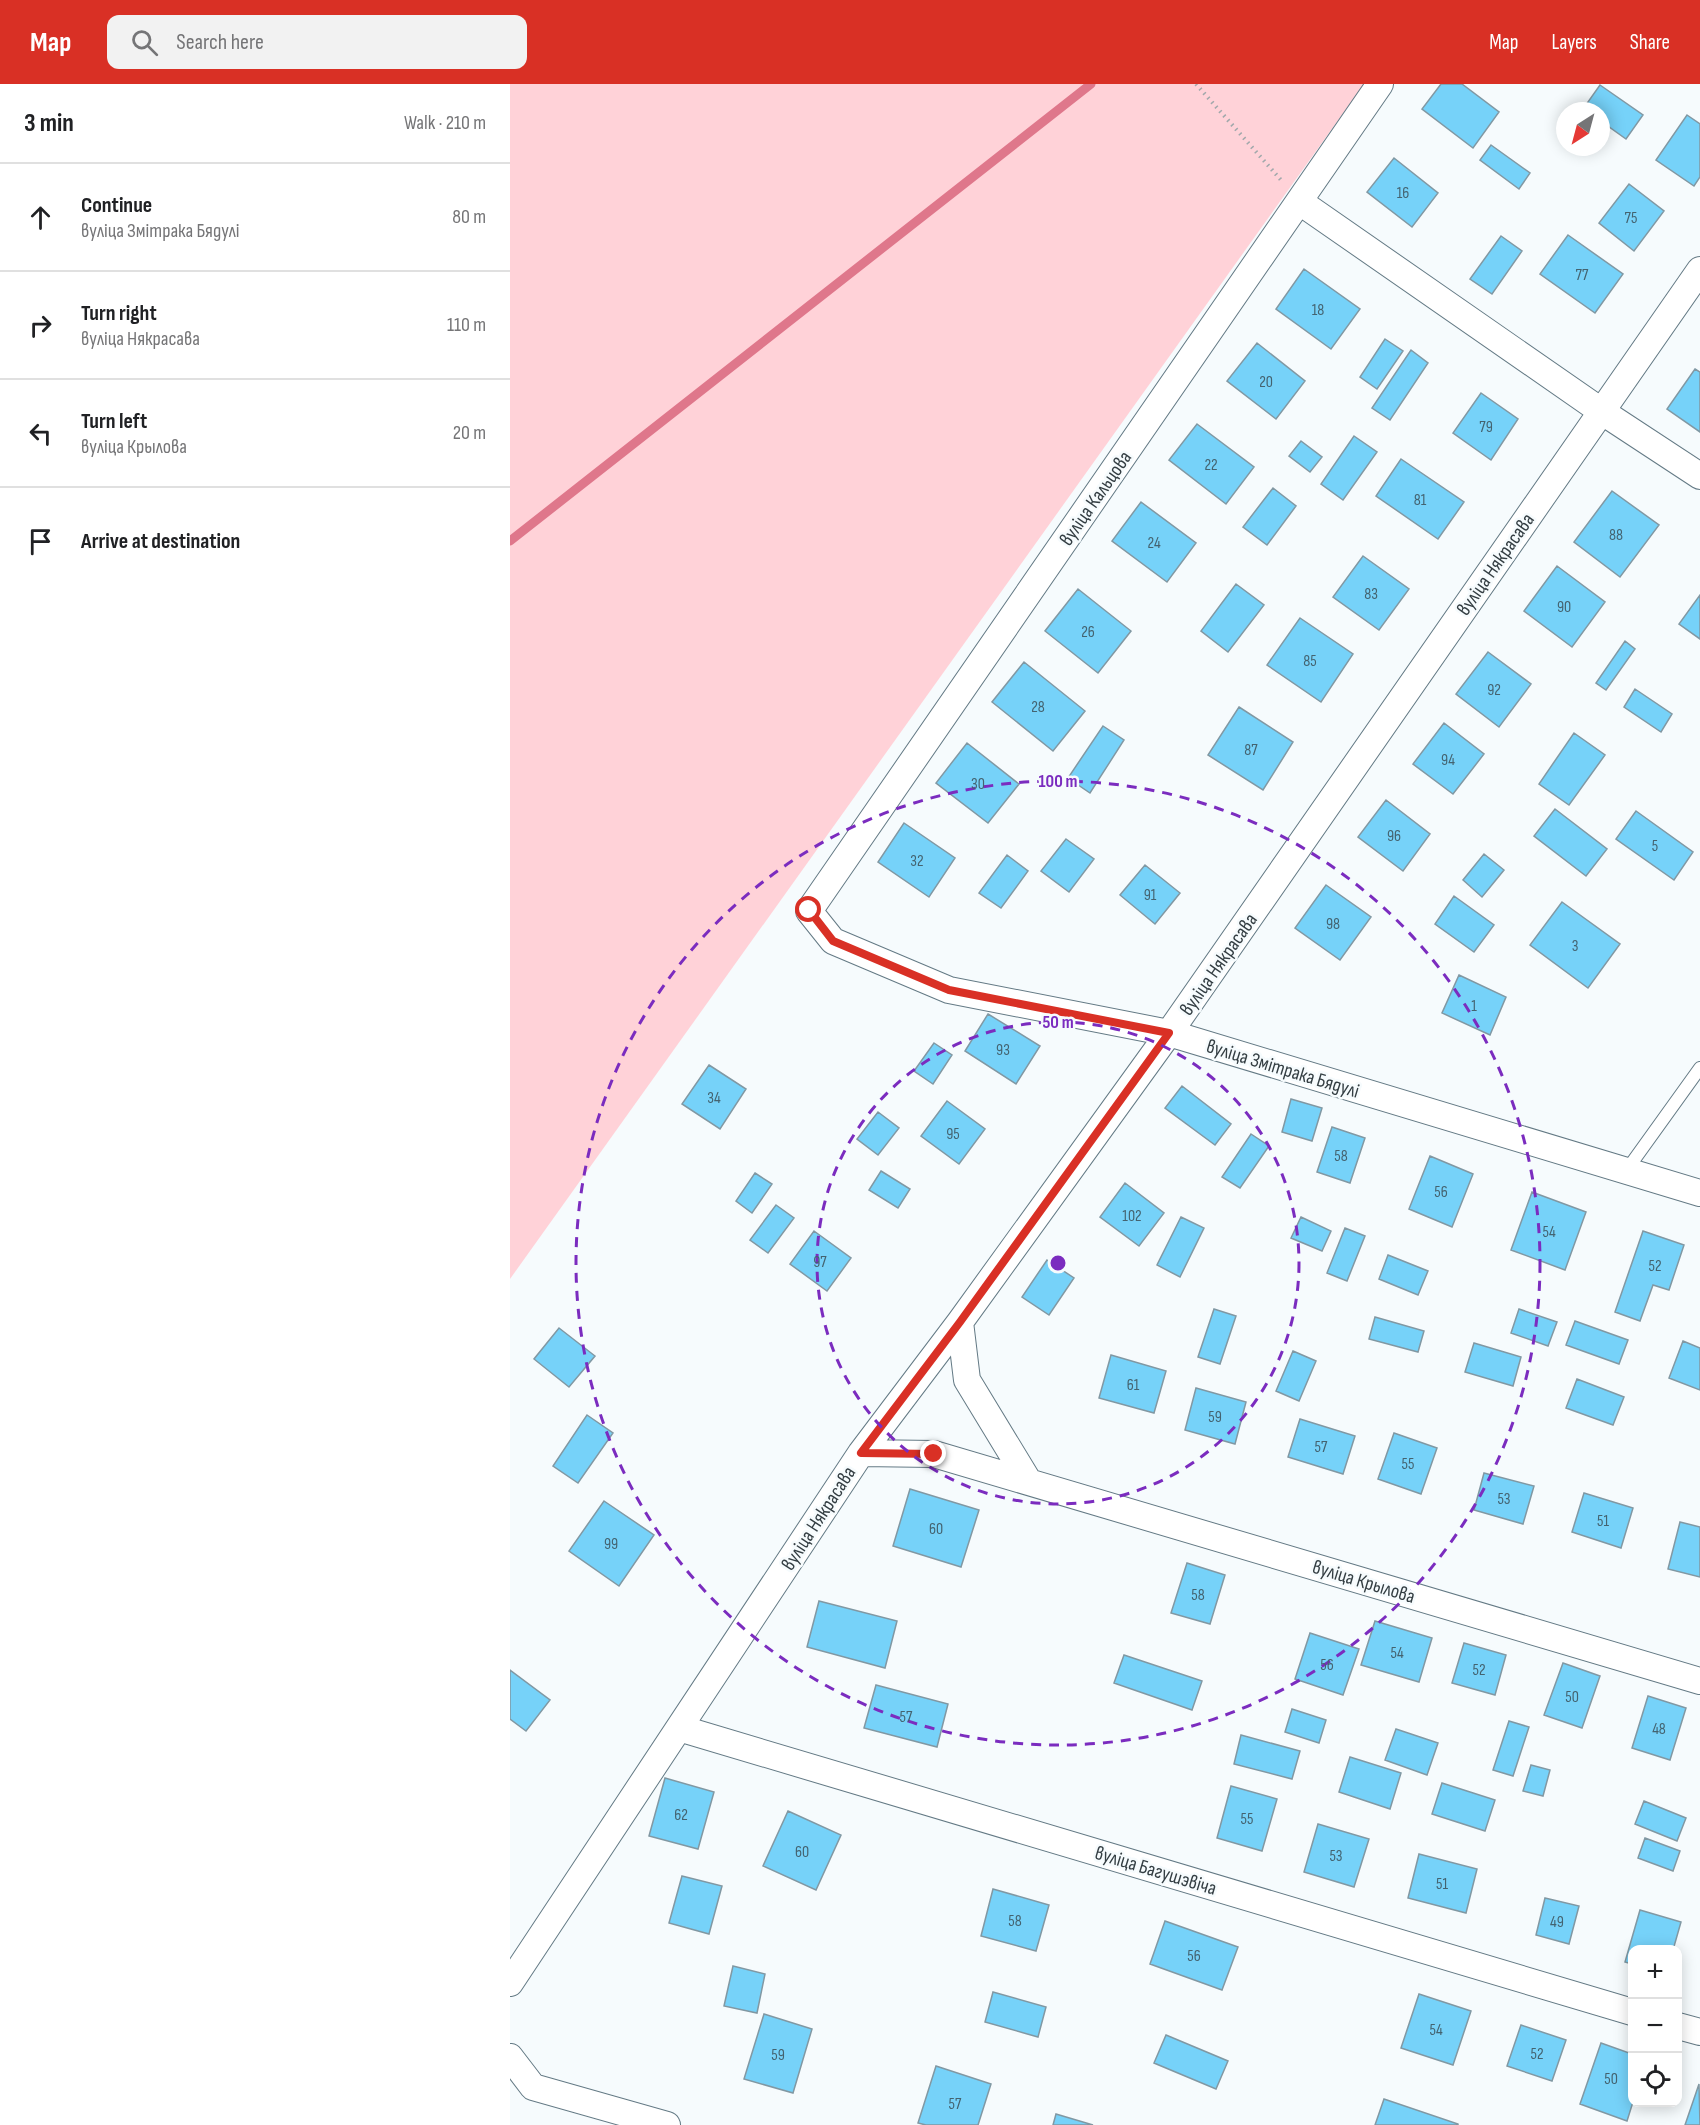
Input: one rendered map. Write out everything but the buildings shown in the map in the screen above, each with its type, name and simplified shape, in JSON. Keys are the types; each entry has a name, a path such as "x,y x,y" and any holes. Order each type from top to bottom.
{"street":[{"name":"вуліца Кальцова","path":"809,910 1380,84"},
{"path":"1300,202 1601,411 1700,476"},
{"name":"вуліца Някрасава","path":"510,1983 861,1453 960,1322 1169,1033 1700,270"},
{"name":"вуліца Змітрака Бядулі","path":"809,910 833,941 949,990 1169,1033 1700,1193"},
{"path":"960,1322 967,1380 1029,1482"},
{"name":"вуліца Крылова","path":"861,1453 934,1454 1700,1681"},
{"name":"вуліца Багушэвіча","path":"679,1728 1628,2011"},
{"path":"1682,2027 1700,2032"},
{"path":"510,2057 533,2087 667,2125"}],"lane":[{"path":"1626,1171 1700,1068"}],"path":[{"path":"1196,84 1300,202"}],"shaded area":[{"path":"510,84 1364,84 510,1279"}],"waterway":[{"path":"510,541 1091,84"}],"route":[{"path":"809,910 833,941 949,990 1169,1033 960,1322 861,1453 934,1454"}]}
